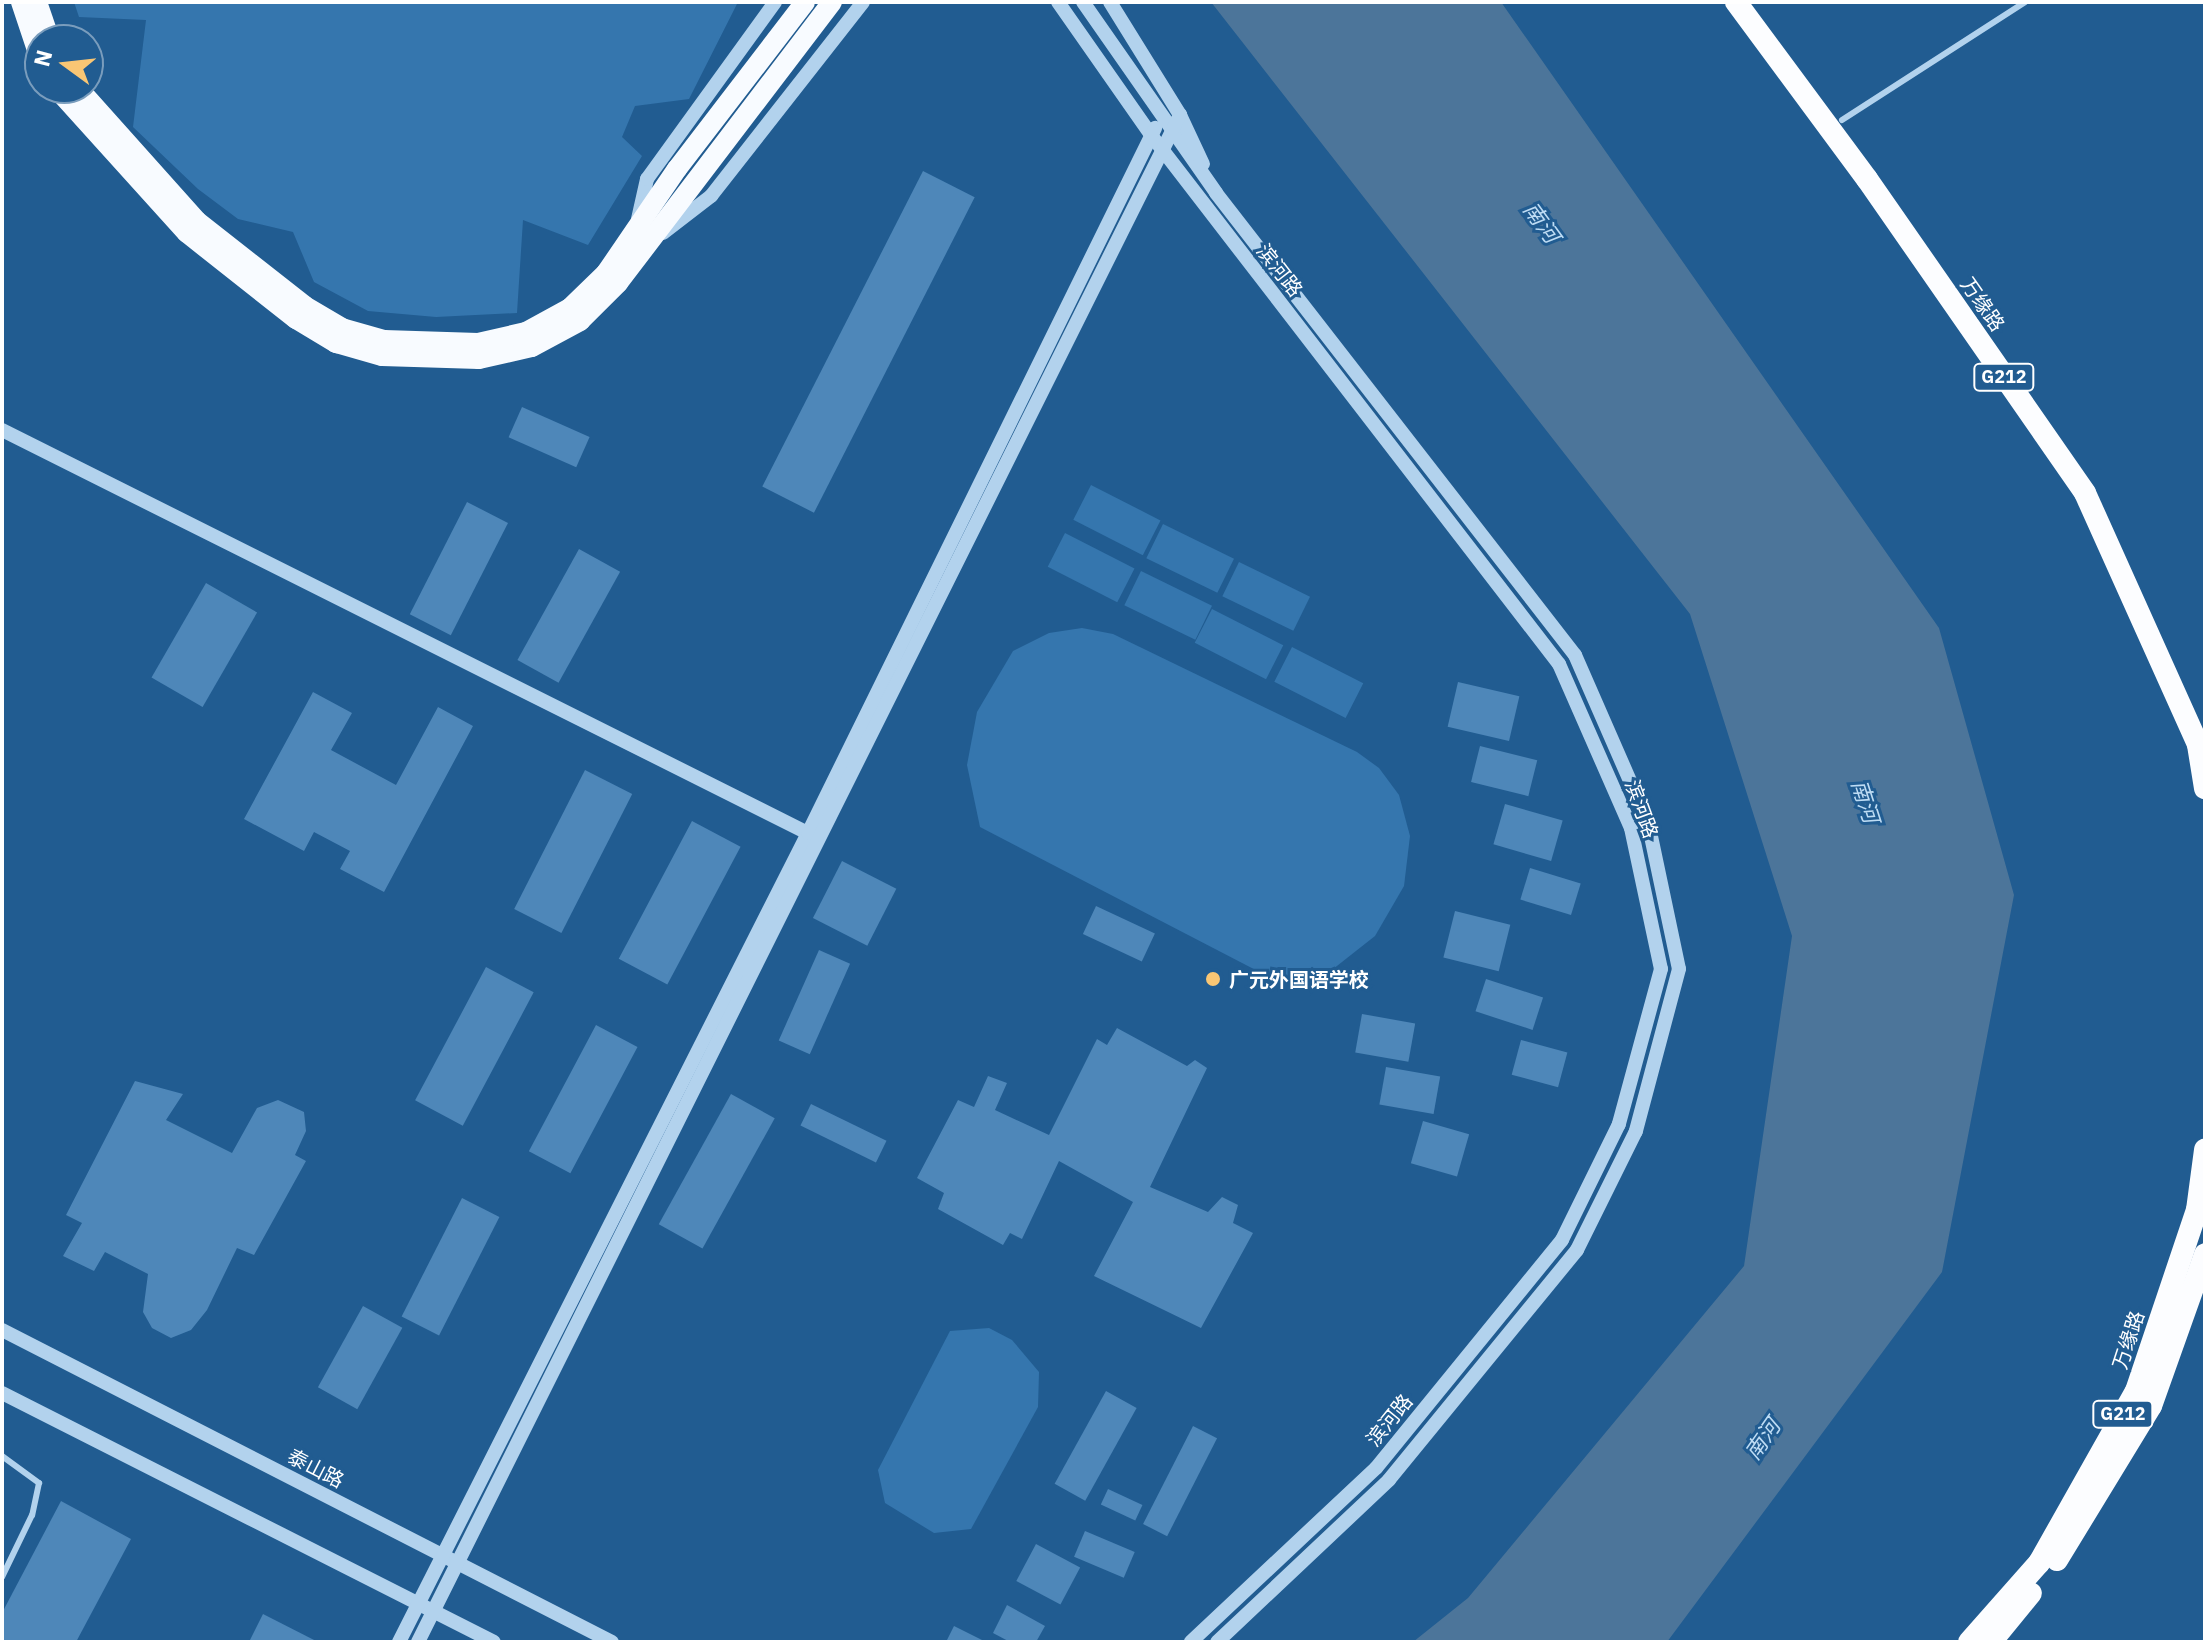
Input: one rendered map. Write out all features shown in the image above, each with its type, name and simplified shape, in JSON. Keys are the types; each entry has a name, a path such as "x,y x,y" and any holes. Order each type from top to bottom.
{"highway":[{"name":"万缘路","path":"1736,2 2085,493 2198,745 2205,788"},
{"name":"万缘路","path":"1755,2 1842,120 2100,488 2205,724"},
{"name":"万缘路","path":"1969,1642 2039,1563 2136,1391 2197,1210 2205,1150"},
{"name":"G212","path":"1991,1642 2055,1564 2151,1406 2205,1254"}],"main road":[{"path":"21,2 28,24"},
{"path":"37,2 45,24"},
{"path":"70,104 187,233 296,319 336,343 382,356 479,359 532,347 580,321 641,239 805,2"},
{"path":"686,175 832,2"},
{"path":"92,104 197,221 305,306 342,328 384,340 478,343 526,332 570,308 641,239"}],"street":[{"path":"641,239 647,179 775,2"},
{"path":"641,239 711,196 863,2"},
{"name":"滨河路","path":"1058,2 1162,150 1559,664 1631,828 1661,969 1619,1124 1562,1240 1376,1468 1191,1642"},
{"name":"滨河路","path":"1083,2 1160,117 1216,193 1575,655 1648,822 1679,969 1636,1131 1577,1250 1389,1480 1217,1642"},
{"path":"1110,2 1180,115 1216,193"},
{"path":"399,1642 814,836 1180,115"},
{"path":"418,1642 814,836 1160,117"},
{"path":"2,430 814,836"},
{"name":"泰山路","path":"2,1330 612,1642"},
{"path":"2,1393 494,1642"}],"lane":[{"path":"1842,120 2025,2"},
{"path":"2,1456 39,1483 32,1515 2,1577"}],"shaded area":[{"path":"74,2 738,2 689,99 635,106 622,137 642,156 588,245 523,220 517,313 436,317 368,311 314,282 293,232 238,219 198,189 133,127 146,20 79,17"},
{"path":"1091,485 1160,520 1143,555 1073,520"},
{"path":"1163,524 1234,559 1217,593 1146,558"},
{"path":"1065,533 1134,568 1117,602 1048,567"},
{"path":"1239,562 1310,597 1293,631 1222,596"},
{"path":"1141,571 1212,606 1195,640 1124,605"},
{"path":"1212,609 1283,645 1266,679 1195,643"},
{"path":"1082,628 1113,634 1357,752 1379,768 1399,795 1410,836 1404,886 1375,936 1328,973 1273,979 980,827 967,765 977,712 1013,651 1049,633"},
{"path":"1292,647 1363,683 1346,718 1274,682"},
{"path":"989,1328 1012,1340 1039,1372 1038,1407 971,1529 934,1533 885,1503 878,1470 950,1331"}],"water":[{"name":"南河","path":"1211,2 1501,2 1939,628 2014,895 1942,1272 1667,1642 1413,1642 1468,1598 1744,1266 1792,936 1690,614"}],"building":[{"path":"923,171 975,197 814,513 762,486"},
{"path":"522,407 590,437 576,467 509,437"},
{"path":"467,502 508,523 451,635 410,614"},
{"path":"579,549 620,572 559,683 517,660"},
{"path":"206,583 257,612 203,707 152,677"},
{"path":"1458,682 1519,696 1509,741 1448,727"},
{"path":"313,692 352,713 331,750 396,785 438,707 473,726 384,892 340,869 350,851 314,832 304,851 244,819"},
{"path":"1480,746 1537,760 1528,796 1471,782"},
{"path":"585,770 632,794 561,933 514,909"},
{"path":"1505,804 1563,821 1551,861 1493,844"},
{"path":"692,821 741,847 667,985 619,959"},
{"path":"842,861 896,889 867,946 813,918"},
{"path":"1530,868 1581,883 1571,915 1520,900"},
{"path":"1096,906 1155,933 1142,962 1083,934"},
{"path":"1455,911 1510,925 1499,971 1443,958"},
{"path":"819,950 850,964 810,1054 779,1040"},
{"path":"486,967 534,992 463,1126 415,1100"},
{"path":"1486,979 1543,998 1533,1030 1475,1011"},
{"path":"1362,1014 1415,1023 1408,1062 1355,1052"},
{"path":"596,1025 637,1047 570,1173 529,1151"},
{"path":"1117,1028 1187,1066 1195,1060 1207,1068 1150,1187 1208,1212 1222,1197 1238,1205 1233,1223 1253,1233 1201,1328 1094,1276 1133,1202 1059,1161 1022,1239 1010,1233 1003,1245 938,1209 944,1193 917,1178 958,1100 974,1107 988,1076 1007,1083 995,1110 1049,1135 1097,1039 1107,1045"},
{"path":"1521,1040 1567,1052 1558,1087 1512,1075"},
{"path":"1386,1067 1440,1077 1434,1114 1379,1104"},
{"path":"135,1081 183,1094 166,1120 232,1153 257,1108 278,1100 304,1112 306,1131 295,1155 306,1161 254,1255 237,1248 207,1310 191,1330 171,1338 152,1328 143,1312 148,1274 105,1252 94,1271 63,1256 82,1223 66,1215"},
{"path":"731,1094 775,1118 702,1249 659,1224"},
{"path":"811,1104 886,1141 876,1162 800,1126"},
{"path":"1423,1121 1469,1134 1457,1177 1411,1163"},
{"path":"462,1198 499,1217 439,1336 402,1317"},
{"path":"363,1306 402,1328 357,1409 318,1387"},
{"path":"1106,1391 1137,1408 1085,1501 1055,1484"},
{"path":"1193,1426 1217,1438 1167,1536 1143,1524"},
{"path":"1108,1489 1142,1505 1135,1520 1101,1504"},
{"path":"61,1501 131,1539 76,1642 2,1642 2,1613"},
{"path":"1085,1531 1135,1552 1124,1578 1074,1557"},
{"path":"1036,1544 1080,1567 1060,1605 1016,1581"},
{"path":"1007,1605 1045,1626 1036,1642 1010,1642 993,1633"},
{"path":"263,1614 318,1642 249,1642"},
{"path":"954,1626 986,1642 946,1642"}],"place":[{"name":"广元外国语学校","path":"1213,979"}]}
